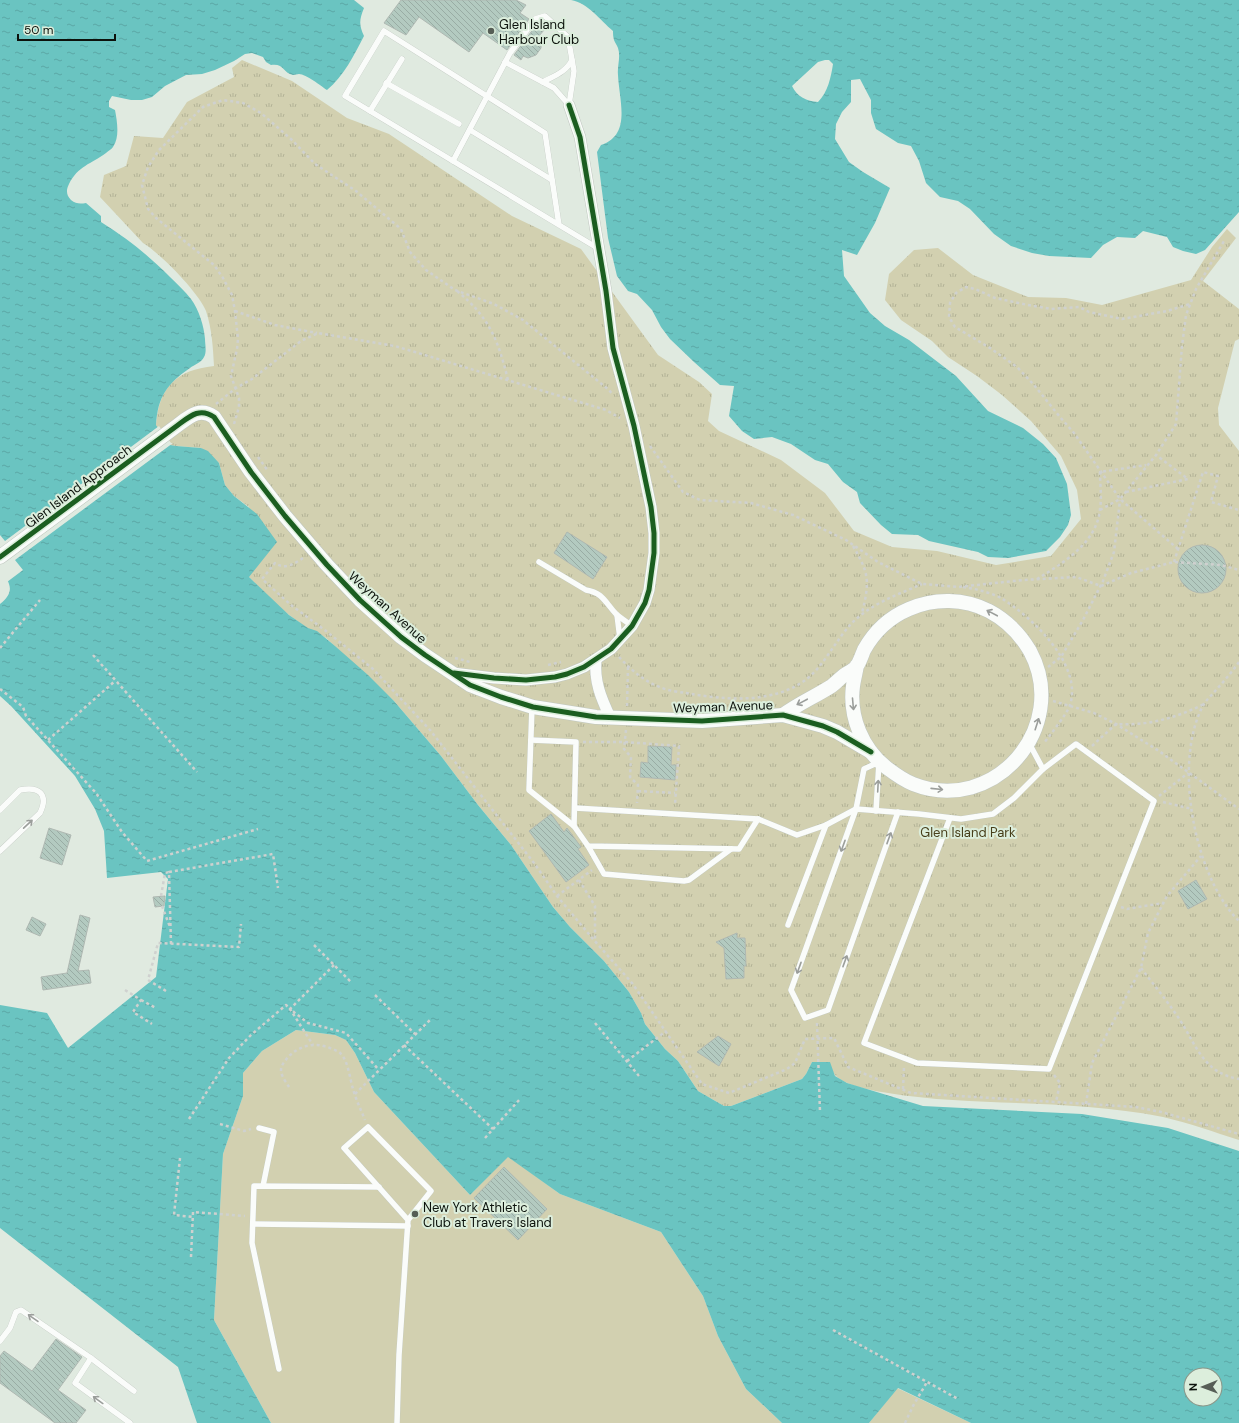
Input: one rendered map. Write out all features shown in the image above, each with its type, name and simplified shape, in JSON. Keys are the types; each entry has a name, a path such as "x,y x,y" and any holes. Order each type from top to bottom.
{"street":[{"path":"452,673 507,679 546,678 567,674 584,667 612,649 632,626 645,603 649,590 654,553 654,534 651,507 634,426 613,348 606,291 580,137 569,105"},
{"name":"Glen Island Approach","path":"0,558 169,431 196,413 205,413"},
{"name":"Weyman Avenue","path":"205,413 214,417 251,472 285,516 327,565 351,590 401,637 470,685 532,707 610,718 702,721 783,715"},
{"path":"783,715 822,726 837,732 875,757 901,779 913,784 925,788 940,790 957,790 973,787 995,777 1012,764 1029,742 1038,720 1041,698 1039,674 1034,659 1024,641 1012,627 997,615 984,608 964,602 942,601 924,604 909,609 896,616 881,628 864,650 857,665 852,701 854,714 864,740 875,757"},
{"path":"596,660 596,680 599,692 610,718"},
{"path":"783,715 796,705 831,686 857,665"}],"lane":[{"path":"453,161 510,53 535,19 545,16 568,37 574,71 569,105"},
{"path":"560,225 545,133 384,31 345,96 599,249"},
{"path":"370,111 402,59"},
{"path":"543,82 560,74 568,67 572,60"},
{"path":"505,62 554,88 569,105"},
{"path":"386,83 459,124"},
{"path":"470,130 552,180"},
{"path":"539,562 586,590 594,592 602,597 617,615 632,626"},
{"path":"617,615 620,640"},
{"path":"532,707 529,790 574,826 588,846 604,874 684,881 689,880 731,849"},
{"path":"531,740 576,742 574,826"},
{"path":"1029,742 1043,769"},
{"path":"575,808 758,819 798,835 826,825 856,809 961,819 994,814 1014,798 1043,769 1076,744 1154,800 1049,1069 917,1063 864,1043 950,818"},
{"path":"875,757 864,769 856,809 791,990 805,1018 828,1010 898,812"},
{"path":"875,757 876,811"},
{"path":"0,810 20,790 36,789 40,791 43,796 43,808 40,813 0,851"},
{"path":"588,846 739,849 758,819"},
{"path":"788,925 826,825"},
{"path":"397,1423 399,1355 408,1220 431,1191 368,1127 344,1148 408,1220"},
{"path":"259,1128 274,1132 263,1186"},
{"path":"279,1369 252,1243 254,1186 379,1187"},
{"path":"253,1224 408,1226"},
{"path":"0,1341 10,1328 16,1312 21,1310 92,1358 134,1390"},
{"path":"92,1358 75,1383 130,1423"}],"path":[{"path":"239,430 234,424 239,407 239,398 232,376 238,349 238,327 232,294 214,265 156,218 148,209 142,185 148,167 159,150 203,107 223,100 243,103 261,113 292,140 315,164 356,191 401,229 410,252 426,270 473,304 491,329 500,348 508,380"},
{"path":"1100,510 1120,499 1156,455 1176,424 1186,315 1196,289 1224,241"},
{"path":"1178,549 1120,499 1074,433 1017,367 990,348 955,327 949,317 950,303 956,292 966,287 975,289 995,298 1028,305 1051,309 1080,307 1089,312 1122,319 1160,313 1190,304"},
{"path":"455,290 494,304 523,320 609,390 613,396"},
{"path":"236,311 275,325 395,346 606,410 634,426 642,434 683,492 700,500 751,503 792,514 852,545 878,562 922,584 958,587 1076,576 1101,586 1131,573 1174,562 1221,566 1239,570"},
{"path":"205,413 236,388 252,379 301,341 318,333"},
{"path":"256,454 269,472"},
{"path":"1126,492 1188,479 1156,455"},
{"path":"1100,472 1147,465"},
{"path":"1037,579 1060,565 1089,538 1097,522 1100,510 1100,472"},
{"path":"1174,562 1203,472 1218,476 1211,502 1239,510"},
{"path":"1039,674 1061,657 1101,586 1114,552 1120,499"},
{"path":"852,545 867,573 867,595 862,613"},
{"path":"303,558 286,566 280,566 275,563 262,579 291,605 373,669 439,742 529,856 557,896 632,983 702,1084 729,1093 787,1070 795,1063 805,1039 834,1038 848,1067 911,1093 1136,1107 1160,1112 1239,1134"},
{"path":"617,655 641,678 663,689 711,698 768,696 787,691 806,680 818,668 850,625 862,613 922,584"},
{"path":"0,648 40,600"},
{"path":"93,656 197,772"},
{"path":"454,658 476,664"},
{"path":"543,666 566,661"},
{"path":"1239,662 1204,703 1194,731 1188,773 1197,841 1201,856 1216,890 1232,914 1239,921"},
{"path":"627,709 628,667"},
{"path":"48,740 115,681"},
{"path":"0,689 23,707 26,716 96,793 122,832 148,861 258,829"},
{"path":"1041,698 1094,713 1116,724 1159,751 1239,809"},
{"path":"1086,751 1116,724 1134,725 1168,719 1180,715 1204,703"},
{"path":"626,727 624,749 631,757 630,778 638,785 636,811"},
{"path":"576,742 625,742 679,746 674,814"},
{"path":"1154,800 1188,773"},
{"path":"638,791 675,793"},
{"path":"1154,800 1192,809"},
{"path":"161,896 165,873 273,854 278,888"},
{"path":"1086,1104 1092,1063 1141,968 1148,933 1167,896 1201,856"},
{"path":"557,896 599,865"},
{"path":"169,872 171,944"},
{"path":"579,880 596,906 596,942"},
{"path":"1114,904 1127,910 1164,903"},
{"path":"162,906 170,929"},
{"path":"166,991 148,980 158,943 239,947 241,924"},
{"path":"314,945 352,983"},
{"path":"290,1009 334,964"},
{"path":"1141,968 1180,1020 1198,1052 1212,1068 1230,1077 1239,1079"},
{"path":"125,990 156,1008"},
{"path":"375,995 415,1034"},
{"path":"141,1000 133,1012 152,1024"},
{"path":"189,1118 229,1058 250,1035 286,1005 308,1023 346,1032 379,1070"},
{"path":"290,1009 313,1045"},
{"path":"817,1014 820,1112"},
{"path":"355,1094 431,1019"},
{"path":"595,1023 639,1076"},
{"path":"627,1061 666,1031"},
{"path":"289,1087 281,1072 284,1061 301,1047 313,1045 323,1046 341,1053 345,1060 355,1094 368,1127"},
{"path":"404,1045 493,1129"},
{"path":"903,1089 905,1058"},
{"path":"1049,1069 1060,1083 1056,1102"},
{"path":"485,1138 520,1099"},
{"path":"220,1124 244,1131"},
{"path":"180,1158 174,1215 193,1217"},
{"path":"191,1257 193,1212 253,1216"},
{"path":"833,1330 958,1398"},
{"path":"905,1423 927,1382"}],"green space":[{"name":"Glen Island Park","path":"242,60 292,81 347,118 389,134 512,216 581,249 658,355 699,382 712,394 708,421 719,431 781,460 825,493 854,531 892,547 937,551 996,565 1051,556 1081,519 1077,490 1061,456 1031,421 1002,395 948,357 932,341 901,320 885,300 889,274 914,250 938,248 973,275 1028,297 1066,298 1102,305 1191,280 1212,247 1227,229 1236,238 1203,281 1239,309 1239,339 1235,341 1218,408 1219,425 1239,451 1239,1140 1173,1119 1126,1111 1063,1105 963,1101 913,1097 874,1091 849,1084 837,1077 833,1072 812,1062 802,1079 731,1106 724,1106 698,1091 678,1061 665,1049 645,1024 641,1013 629,992 604,961 570,927 553,907 511,845 478,805 441,756 394,701 326,638 306,627 291,616 276,604 249,577 249,507 234,496 225,485 219,463 201,448 170,445 156,425 161,400 172,383 180,376 189,372 214,366 210,325 206,311 196,294 159,255 143,243 100,197 104,175 126,166 134,136 163,138 187,102 234,77 232,68"},
{"name":"New York Athletic Club at Travers Island","path":"296,1030 335,1035 346,1040 355,1053 374,1092 470,1195 508,1156 560,1194 661,1232 703,1296 718,1336 746,1389 782,1423 271,1423 214,1320 223,1154 243,1096 243,1073 262,1051"},
{"path":"897,1388 971,1423 869,1423"}],"water":[{"path":"0,0 354,0 364,8 360,22 364,36 344,72 327,90 305,76 290,74 279,65 271,65 266,62 263,57 252,53 245,54 215,70 202,74 186,75 165,86 152,97 142,100 131,100 112,96 109,101 109,107 115,110 116,114 117,139 111,149 76,173 67,188 67,194 71,200 82,204 86,203 101,216 101,222 146,254 162,269 191,299 201,318 204,329 206,348 205,355 202,360 175,380 165,392 159,406 156,425 170,445 201,448 208,451 219,463 225,485 234,496 257,514 277,542 249,577 289,615 308,628 317,631 335,646 368,675 394,701 441,756 478,805 511,845 553,907 570,927 604,961 629,992 641,1013 645,1024 665,1049 678,1061 698,1091 724,1106 731,1106 802,1079 812,1062 830,1062 835,1076 847,1083 923,1106 1082,1114 1168,1128 1239,1151 1239,1423 971,1423 898,1388 869,1423 782,1423 746,1389 718,1336 703,1296 661,1232 560,1194 508,1157 470,1195 374,1092 355,1053 346,1040 335,1035 296,1030 262,1051 243,1073 243,1096 223,1154 214,1320 271,1423 197,1423 178,1367 0,1228 0,1005 47,1013 68,1048 156,977 168,879 161,872 107,878 104,831 95,809 75,776 0,696 0,604 10,591 9,583 0,569"},
{"path":"571,0 1239,0 1239,212 1205,250 1196,254 1173,247 1167,237 1143,231 1135,238 1117,237 1103,245 1091,258 1049,256 1032,253 1011,246 994,234 970,209 958,201 940,197 926,183 919,161 911,146 898,143 876,129 871,113 871,100 860,79 851,80 851,102 842,112 836,124 835,139 849,162 890,188 875,223 857,255 842,250 844,276 870,313 885,326 909,340 956,376 988,411 1023,428 1043,444 1056,458 1067,484 1071,515 1068,525 1060,537 1046,551 1008,558 988,557 978,552 929,541 918,535 892,534 860,503 857,492 843,482 828,464 815,460 791,444 772,437 754,439 742,431 729,416 734,386 720,385 694,362 670,339 661,327 652,310 637,294 628,291 617,276 608,238 597,152 601,145 611,140 617,133 622,116 618,72 619,51 614,40 613,31 594,12","holes":["829,60 833,64 831,74 827,89 818,102 810,101 800,96 792,86 818,62"]}],"pier":[{"path":"159,426 171,443 173,443 15,560 23,570 7,582 0,572 0,535 5,541"}],"building":[{"name":"Glen Island Harbour Club","path":"401,0 516,0 526,5 520,13 529,19 507,50 483,33 469,52 419,17 406,35 384,23"},
{"path":"537,24 545,29 538,37 541,42 541,48 536,55 528,58 523,56 521,60 514,55"},
{"path":"567,532 607,557 593,579 554,553"},
{"path":"1202,545 1211,547 1219,552 1224,560 1226,569 1224,578 1219,586 1211,591 1202,593 1193,591 1185,586 1180,578 1178,569 1180,560 1185,552 1193,547"},
{"path":"648,746 672,747 671,765 676,765 675,780 640,777 641,762 648,763"},
{"path":"551,814 564,832 567,828 581,847 578,849 589,865 566,882 529,831"},
{"path":"49,828 71,835 62,865 40,858"},
{"path":"1196,880 1207,899 1188,909 1178,891"},
{"path":"165,896 164,906 155,907 153,897"},
{"path":"80,915 90,918 78,971 89,970 91,983 43,990 41,977 67,973"},
{"path":"32,917 46,924 40,936 26,930"},
{"path":"737,933 737,938 745,938 746,966 744,966 744,978 726,979 724,948 716,942"},
{"path":"718,1036 731,1044 719,1066 697,1052"},
{"path":"504,1167 547,1209 518,1240 474,1198"},
{"path":"56,1339 82,1357 58,1390 86,1410 76,1423 55,1423 0,1383 0,1356 4,1351 32,1371"}],"cycle path":[{"path":"454,673 526,680 555,677 584,667 611,649 632,626 645,603 649,590 654,553 654,533 651,507 634,426 613,348 606,291 580,137 569,105"},
{"path":"0,557 187,419 195,414 209,414 214,417 251,472 285,516 327,565 360,600 401,637 470,685 533,707 596,717 702,721 783,715 823,726 837,732 871,752"}],"place":[{"name":"Glen Island Harbour Club","path":"491,31"},
{"name":"New York Athletic Club at Travers Island","path":"415,1214"}]}
